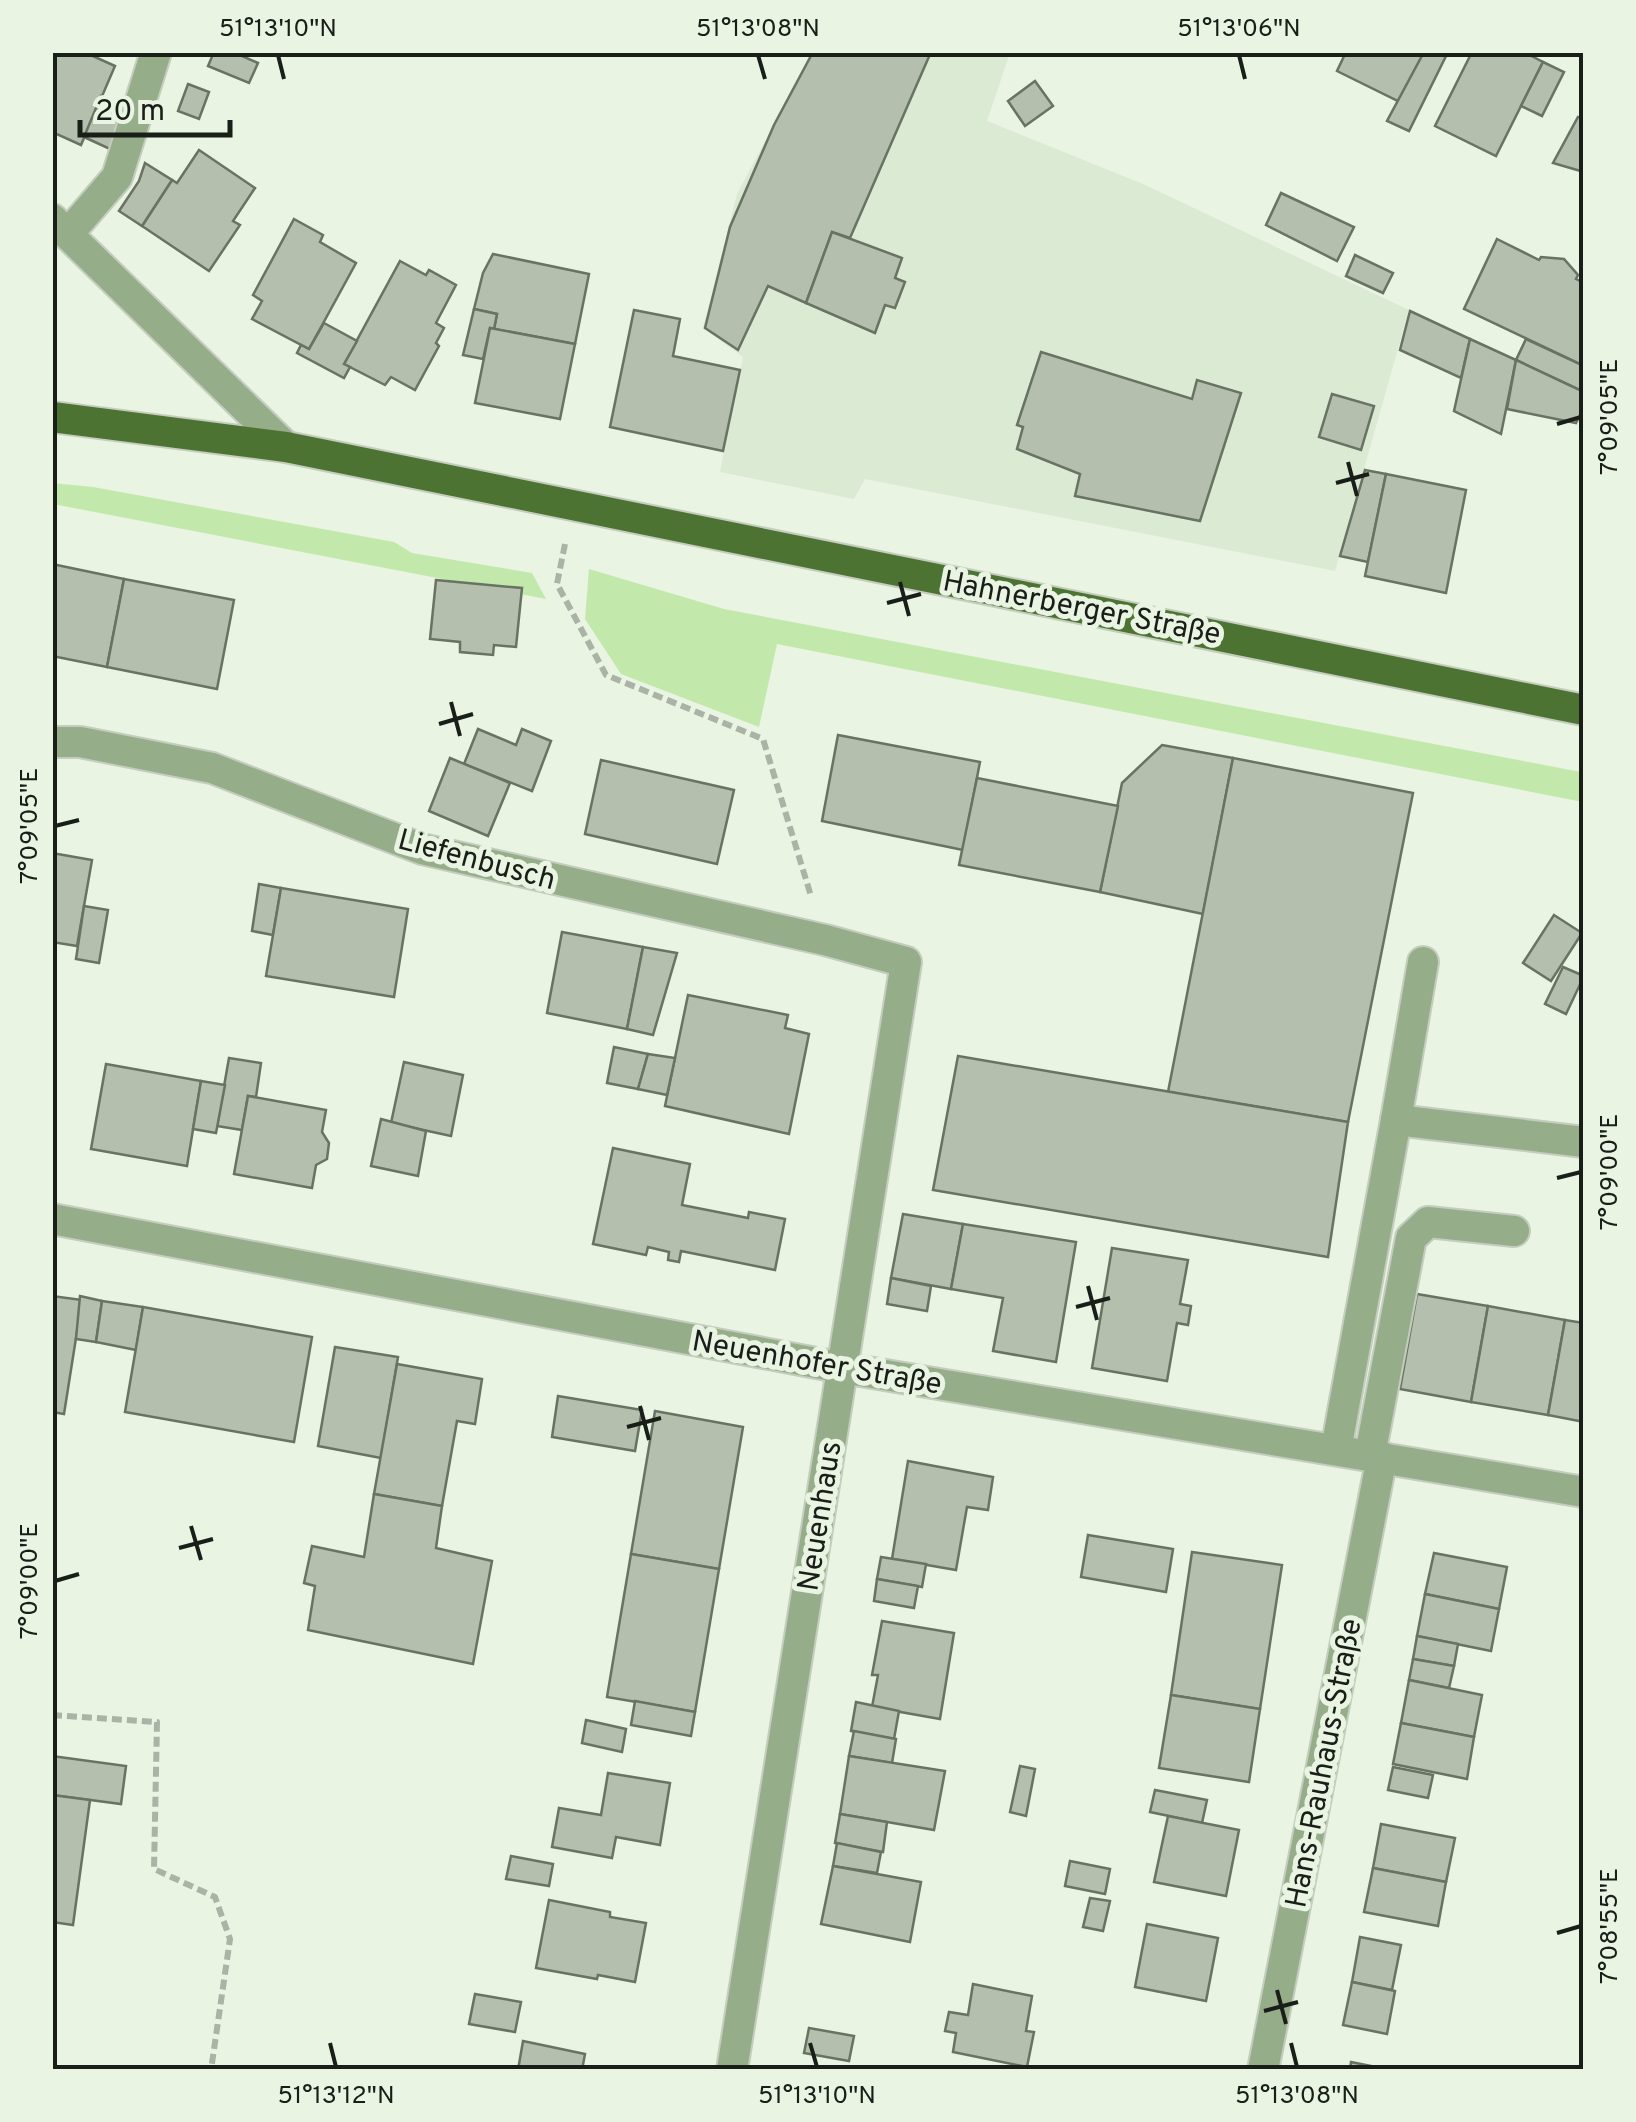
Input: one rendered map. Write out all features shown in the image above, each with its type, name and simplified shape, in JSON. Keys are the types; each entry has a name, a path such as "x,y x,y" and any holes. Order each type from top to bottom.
{"main road":[{"name":"Hahnerberger Straße","path":"52,417 286,447 1584,710"}],"street":[{"path":"156,52 117,178 60,226 286,447"},
{"name":"Liefenbusch","path":"52,742 80,742 212,768 422,849 825,940 906,962"},
{"name":"Neuenhaus","path":"732,2070 906,962"},
{"path":"1336,1450 1422,962"},
{"path":"1396,1120 1584,1142"},
{"name":"Neuenhofer Straße","path":"52,1219 843,1368 1584,1492"},
{"name":"Hans-Rauhaus-Straße","path":"1263,2070 1376,1456 1411,1238 1428,1222 1514,1231"}],"path":[{"path":"573,504 556,584 606,675 762,740 825,940"},
{"path":"52,1716 157,1722 154,1869 215,1897 230,1939 210,2070"}],"shaded area":[{"path":"812,52 1010,53 987,121 1143,184 1409,310 1335,571 865,479 854,499 720,472 743,357 703,328 737,194"}],"green space":[{"path":"52,483 93,487 394,542 412,553 532,573 546,599 53,504"},
{"path":"589,569 724,609 1581,772 1583,802 777,644 759,727 621,674 585,619"}],"building":[{"path":"52,52 84,52 115,66 81,145 52,132"},
{"path":"214,52 233,52 258,63 249,83 208,66"},
{"path":"813,52 931,52 850,238 832,232 806,303 768,286 738,350 705,328 730,227 774,125"},
{"path":"1346,52 1424,52 1400,102 1337,71"},
{"path":"1424,52 1448,52 1409,131 1387,121"},
{"path":"1472,52 1524,52 1543,62 1496,156 1435,126"},
{"path":"1543,62 1564,72 1542,116 1521,106"},
{"path":"1035,81 1053,106 1025,126 1008,101"},
{"path":"188,84 209,92 199,119 178,111"},
{"path":"101,96 125,108 110,149 84,137"},
{"path":"1578,117 1584,118 1584,172 1553,163"},
{"path":"199,150 255,188 233,221 240,225 209,271 142,226 172,180 177,183"},
{"path":"145,163 172,180 142,226 119,211 139,181"},
{"path":"1281,193 1354,227 1337,261 1266,225"},
{"path":"294,219 323,235 320,242 356,263 309,349 252,319 262,301 253,295"},
{"path":"832,232 902,258 895,278 905,282 895,308 885,305 875,333 806,303"},
{"path":"1497,239 1539,260 1564,259 1578,275 1576,279 1584,283 1584,366 1464,309"},
{"path":"493,254 589,274 575,344 494,329 497,314 474,309 483,273"},
{"path":"1355,255 1393,273 1383,293 1346,276"},
{"path":"400,261 426,275 429,270 456,285 436,323 444,328 436,343 439,346 415,390 391,377 385,385 344,364"},
{"path":"474,309 497,314 483,359 463,355"},
{"path":"634,310 680,319 673,356 740,370 723,451 610,427"},
{"path":"1410,311 1470,339 1461,378 1400,350"},
{"path":"324,323 357,341 344,364 350,367 344,378 297,353 301,345 309,349"},
{"path":"490,328 575,344 560,419 475,403"},
{"path":"1470,339 1516,360 1501,434 1454,411"},
{"path":"1526,339 1584,366 1584,392 1516,360"},
{"path":"1041,352 1192,399 1197,380 1241,393 1200,521 1075,496 1080,474 1017,449 1023,427 1017,425"},
{"path":"1516,360 1584,392 1584,407 1576,423 1507,409"},
{"path":"1332,394 1374,406 1361,450 1319,437"},
{"path":"1365,470 1386,474 1368,562 1340,556"},
{"path":"1386,474 1466,490 1446,593 1365,576"},
{"path":"52,564 124,579 107,667 52,656"},
{"path":"124,579 234,600 217,689 107,667"},
{"path":"436,580 522,588 516,647 494,645 493,655 460,652 460,642 430,639"},
{"path":"478,729 516,745 522,729 551,741 532,791 464,764"},
{"path":"838,735 980,762 963,850 822,821"},
{"path":"1162,745 1233,758 1203,914 1100,892 1122,783"},
{"path":"450,758 510,783 488,836 429,811"},
{"path":"1233,758 1413,793 1348,1122 1168,1092"},
{"path":"601,760 734,790 717,864 585,834"},
{"path":"977,778 1118,806 1100,892 959,865"},
{"path":"52,853 92,860 77,946 52,942"},
{"path":"259,884 281,888 273,935 252,931"},
{"path":"281,888 408,909 394,997 266,976"},
{"path":"84,906 108,910 99,963 76,959"},
{"path":"1554,915 1582,933 1551,981 1523,963"},
{"path":"562,932 643,947 627,1029 547,1013"},
{"path":"643,947 677,953 653,1035 627,1029"},
{"path":"1563,967 1584,976 1566,1014 1545,1004"},
{"path":"688,995 788,1015 785,1028 809,1034 789,1134 665,1106"},
{"path":"614,1047 648,1054 638,1089 607,1083"},
{"path":"648,1054 675,1058 667,1095 638,1089"},
{"path":"958,1056 1348,1122 1328,1257 933,1190"},
{"path":"229,1058 261,1063 256,1097 248,1096 242,1130 217,1126"},
{"path":"404,1062 463,1075 451,1136 391,1123"},
{"path":"106,1064 201,1081 187,1166 91,1149"},
{"path":"201,1081 225,1085 216,1133 193,1129"},
{"path":"248,1096 326,1110 322,1132 329,1143 327,1159 316,1165 312,1188 234,1174"},
{"path":"381,1119 426,1131 418,1176 371,1166"},
{"path":"613,1148 690,1164 682,1205 748,1218 749,1212 785,1219 775,1270 681,1251 679,1262 668,1260 669,1252 648,1247 646,1255 593,1244"},
{"path":"903,1214 963,1224 951,1289 891,1278"},
{"path":"963,1224 1076,1242 1056,1362 993,1351 1003,1298 951,1289"},
{"path":"1112,1248 1188,1260 1180,1304 1191,1306 1188,1325 1177,1323 1167,1381 1092,1368"},
{"path":"891,1278 931,1286 927,1311 887,1304"},
{"path":"1417,1294 1488,1306 1471,1402 1400,1389"},
{"path":"52,1296 82,1300 64,1414 52,1412"},
{"path":"80,1296 102,1301 96,1342 76,1339"},
{"path":"102,1301 143,1307 136,1350 96,1342"},
{"path":"1488,1306 1565,1320 1548,1415 1471,1402"},
{"path":"143,1307 312,1337 294,1442 125,1412"},
{"path":"1565,1320 1584,1323 1584,1422 1548,1415"},
{"path":"335,1347 398,1357 381,1458 318,1446"},
{"path":"397,1364 482,1379 475,1424 457,1421 442,1506 374,1494"},
{"path":"558,1396 642,1410 635,1451 552,1437"},
{"path":"655,1411 743,1427 719,1569 631,1554"},
{"path":"908,1461 993,1477 988,1510 967,1507 956,1570 892,1559"},
{"path":"374,1494 442,1506 436,1548 492,1561 473,1664 308,1630 315,1586 304,1583 312,1546 364,1557"},
{"path":"1088,1535 1173,1549 1166,1592 1081,1577"},
{"path":"1192,1552 1282,1565 1260,1709 1171,1695"},
{"path":"1434,1553 1507,1567 1499,1609 1425,1594"},
{"path":"631,1554 719,1569 695,1712 607,1697"},
{"path":"881,1557 926,1564 922,1587 877,1579"},
{"path":"877,1579 918,1586 914,1608 874,1601"},
{"path":"1425,1594 1499,1609 1491,1651 1417,1636"},
{"path":"882,1621 954,1633 940,1719 872,1707 878,1675 872,1675"},
{"path":"1417,1636 1458,1644 1454,1666 1413,1659"},
{"path":"1413,1659 1454,1666 1449,1688 1409,1680"},
{"path":"1409,1680 1482,1695 1474,1737 1401,1723"},
{"path":"1171,1695 1260,1709 1249,1782 1159,1768"},
{"path":"635,1701 695,1712 691,1736 631,1725"},
{"path":"856,1702 899,1711 894,1739 851,1731"},
{"path":"586,1720 626,1729 622,1752 582,1743"},
{"path":"1401,1723 1474,1737 1467,1779 1393,1764"},
{"path":"854,1731 896,1739 892,1763 849,1756"},
{"path":"52,1756 126,1766 121,1804 52,1795"},
{"path":"849,1756 945,1771 934,1830 840,1814"},
{"path":"1020,1766 1035,1769 1026,1816 1010,1812"},
{"path":"1393,1767 1433,1775 1428,1798 1388,1790"},
{"path":"608,1773 670,1783 660,1845 616,1837 612,1858 552,1847 559,1808 601,1815"},
{"path":"1155,1790 1207,1800 1202,1823 1150,1812"},
{"path":"52,1795 90,1800 73,1925 52,1922"},
{"path":"840,1814 887,1822 883,1852 835,1843"},
{"path":"1168,1816 1239,1830 1226,1896 1154,1882"},
{"path":"1381,1824 1455,1838 1446,1882 1373,1868"},
{"path":"837,1843 881,1852 877,1873 833,1866"},
{"path":"511,1856 553,1864 549,1886 506,1879"},
{"path":"1070,1861 1110,1869 1105,1894 1065,1886"},
{"path":"833,1866 921,1882 910,1942 821,1924"},
{"path":"1373,1868 1446,1882 1438,1926 1364,1912"},
{"path":"1090,1898 1110,1901 1103,1931 1083,1927"},
{"path":"549,1900 646,1923 635,1982 536,1968"},
{"path":"1147,1924 1218,1938 1206,2001 1135,1987"},
{"path":"1360,1937 1401,1945 1392,1990 1352,1982"},
{"path":"1352,1982 1395,1991 1387,2034 1343,2025"},
{"path":"973,1984 1032,1996 1026,2031 1034,2032 1027,2067 953,2052 956,2033 945,2031 949,2012 968,2015"},
{"path":"475,1994 521,2002 515,2032 469,2024"},
{"path":"809,2028 854,2036 849,2061 804,2053"},
{"path":"523,2041 585,2054 582,2070 518,2070"},
{"path":"1351,2062 1391,2070 1350,2070"}]}
